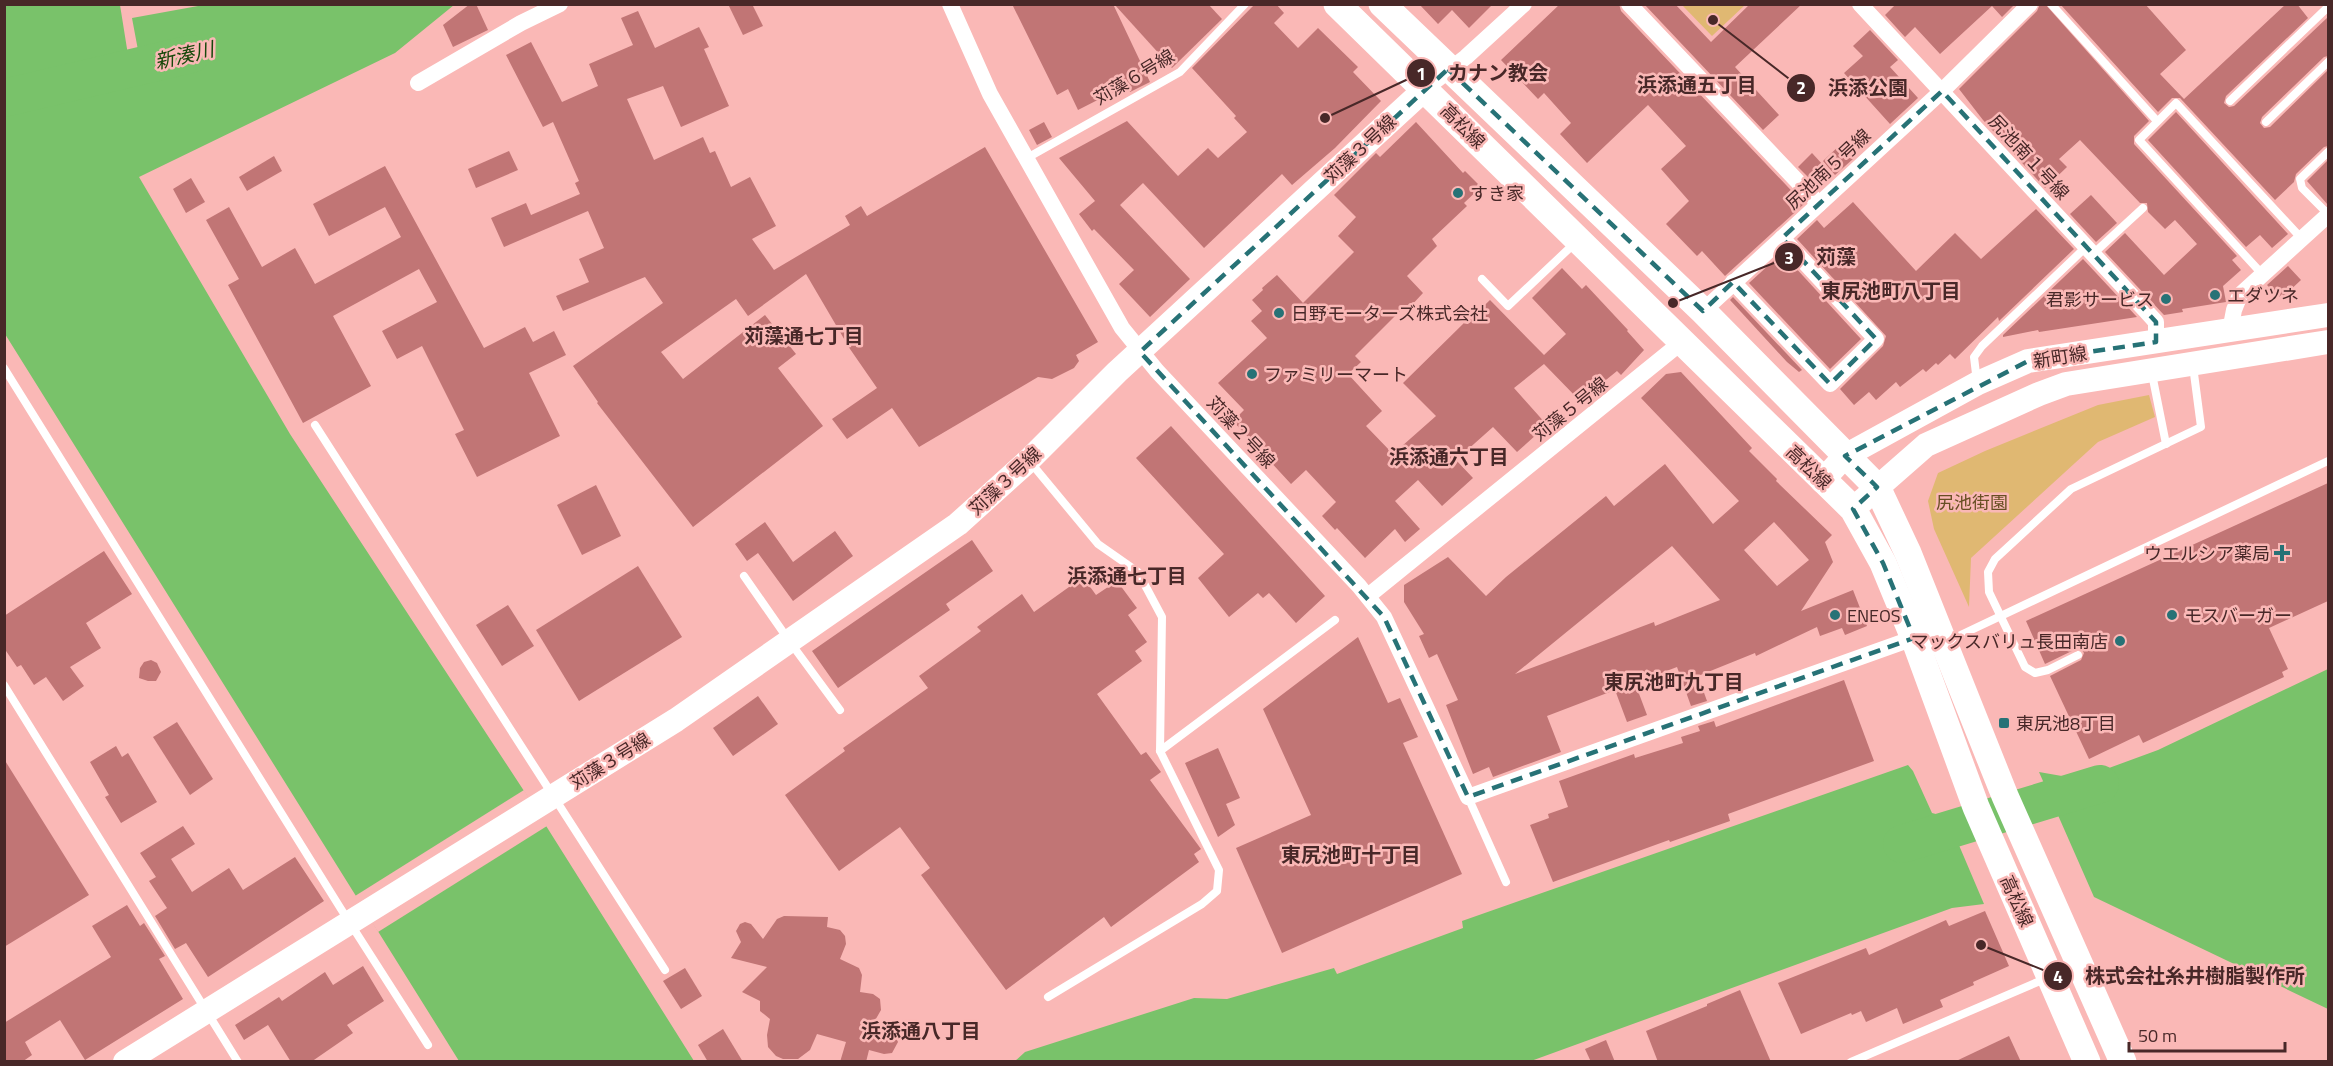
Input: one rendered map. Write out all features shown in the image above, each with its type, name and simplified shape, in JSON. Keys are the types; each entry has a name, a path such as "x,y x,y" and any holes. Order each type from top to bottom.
{"main road":[{"name":"高松線","path":"1337,4 1853,509 1883,563 1914,638 1976,807 2087,1062"},
{"name":"高松線","path":"1382,4 1703,310 1877,488 1908,553 2044,887 2123,1062"}],"street":[{"path":"418,83 521,23 560,4"},
{"name":"苅藻２号線","path":"950,4 990,94 1122,328 1140,352 1368,596 1384,617 1468,797"},
{"path":"1425,89 1448,69 1467,57 1524,4"},
{"path":"1629,4 1819,204"},
{"name":"尻池南１号線","path":"1860,4 2156,322 2156,342"},
{"name":"尻池南５号線","path":"1703,310 1942,91 2030,4"},
{"name":"苅藻３号線","path":"125,1062 676,720 958,524 1029,460 1140,352 1425,89"},
{"path":"2230,331 2234,310 2241,295 2328,215"},
{"path":"1733,282 1830,384 1876,339 1782,238"},
{"name":"新町線","path":"1822,481 1845,456 1977,383 2028,361 2328,315"},
{"name":"苅藻５号線","path":"1368,596 1683,341"},
{"name":"新町線","path":"1853,509 1926,446 2066,384 2328,342"},
{"path":"1468,797 1914,638"}],"lane":[{"name":"苅藻６号線","path":"1027,158 1179,72 1245,4"},
{"path":"2051,4 2157,121"},
{"path":"2230,101 2328,7"},
{"path":"2266,122 2328,62"},
{"path":"2263,275 2139,140 2176,103 2302,239"},
{"path":"2328,153 2300,179 2302,188 2328,215"},
{"path":"1977,383 1974,357 1982,346 2090,250 2143,208"},
{"path":"1482,279 1508,306 1578,240"},
{"path":"2078,655 2048,670 2035,673 2025,667 1989,592 1988,572 1995,559 2071,489 2201,428 2193,363"},
{"path":"4,368 358,918 428,1045"},
{"path":"2151,370 2166,444"},
{"path":"315,425 544,802 665,970"},
{"path":"1029,460 1098,544 1138,572 1162,617 1160,751 1219,870 1217,891 1202,904 1048,997"},
{"path":"1945,643 2328,461"},
{"path":"744,576 840,710"},
{"path":"1160,751 1335,620"},
{"path":"4,685 238,1062"},
{"name":"苅藻２号線","path":"1468,797 1506,882"},
{"path":"1851,1062 2050,976"}],"highlighted area":[{"path":"1448,69 1703,311 1733,282 1830,384 1876,339 1782,238 1942,91 2156,322 2156,342 2028,361 1845,456 1877,487 1853,509 1883,563 1914,638 1468,797 1384,617 1140,352"}],"green space":[{"path":"1682,5 1745,5 1712,36"},
{"name":"尻池街園","path":"2149,395 2155,417 2098,442 1971,558 1969,607 1934,529 1928,501 1938,473 1985,451 2098,405"}],"water":[{"path":"209,4 454,5 395,53 139,177 290,434 526,794 694,1061 459,1061 5,334 5,5 120,5 132,80 143,77 132,18"},
{"path":"2328,669 2328,1009 2094,897 2039,772 2079,779 2158,750"},
{"path":"1908,765 1932,813 1947,817 1984,904 1952,908 1531,1061 1014,1062 1025,1052 1194,998 1227,999 1334,968 1337,974 1463,928 1462,921"}],"pier":[{"path":"524,790 547,826 378,932 355,896"}],"building":[{"path":"470,4 476,4 488,30 453,47 443,25"},
{"path":"728,4 752,4 763,26 743,35"},
{"path":"1012,4 1113,4 1150,82 1130,92 1127,85 1078,110 1068,89 1057,95"},
{"path":"1114,4 1208,4 1222,19 1172,68"},
{"path":"1255,4 1276,4 1284,13 1274,23 1298,48 1318,28 1358,67 1353,72 1381,101 1335,148 1292,185 1282,174 1204,248 1143,183 1120,205 1190,279 1150,317 1119,284 1134,270 1094,229 1092,231 1079,214 1095,201 1059,158 1127,121 1178,176 1208,148 1218,158 1247,132 1234,118 1236,116 1192,68"},
{"path":"1419,4 1493,4 1469,28 1452,10 1438,24"},
{"path":"1560,4 1619,4 1621,11 1804,204 1725,276 1702,251 1697,256 1666,224 1689,201 1661,169 1686,146 1648,105 1587,163 1560,134 1571,123 1544,93 1538,99 1501,60"},
{"path":"1644,4 1675,4 1711,42 1750,4 1802,4 1735,67 1779,115 1763,130"},
{"path":"1896,4 2015,4 2002,17 1992,6 1940,54 1915,27 1905,37 1885,15"},
{"path":"2040,4 2045,4 2149,121 2134,136 2134,144 2237,256 2232,260 2241,270 2223,286 2226,302 2182,309 2183,312 2164,315 2105,252 2125,233 2164,275 2197,244 2175,220 2165,229 2148,212 2147,203 2140,203 2080,140 2059,159 2067,167 2045,188 1983,120 1959,89 2037,11"},
{"path":"2060,4 2145,4 2186,50 2160,74 2184,99 2286,4 2297,4 2308,18 2226,96 2224,103 2229,107 2234,106 2328,17 2328,56 2324,57 2262,117 2260,123 2264,128 2270,127 2328,70 2328,146 2324,147 2296,174 2294,182 2275,200 2180,98 2172,98 2158,112"},
{"path":"638,11 655,48 699,27 709,47 704,49 729,106 681,127 663,86 627,99 654,160 703,137 710,153 715,151 731,187 750,177 776,226 752,239 774,270 850,225 845,216 861,206 867,216 985,147 1098,342 1076,355 1079,361 1074,368 1052,379 1038,377 919,447 892,408 847,439 832,419 877,388 850,349 806,274 748,316 736,299 661,352 683,379 765,315 796,354 778,368 823,426 693,527 597,403 573,366 663,303 645,277 563,311 556,296 589,282 579,259 604,248 588,211 504,247 491,218 526,203 531,215 580,194 575,183 579,181 553,122 543,127 506,55 531,42 562,102 598,86 589,64 633,45 621,18"},
{"path":"1870,30 1898,60 1890,67 1918,98 1890,124 1844,73 1863,56 1853,46"},
{"path":"2176,112 2288,234 2272,248 2260,235 2246,247 2148,140"},
{"path":"1044,122 1052,137 1037,145 1029,130"},
{"path":"1416,122 1463,173 1465,171 1481,187 1464,203 1467,206 1432,239 1437,246 1407,276 1423,293 1409,308 1406,305 1355,356 1361,362 1348,374 1382,411 1366,426 1393,454 1436,416 1403,383 1490,300 1544,355 1566,334 1532,298 1562,268 1582,289 1586,285 1644,350 1621,375 1617,371 1580,401 1544,364 1514,388 1547,425 1517,452 1493,427 1456,460 1473,478 1442,506 1418,480 1395,501 1420,529 1405,542 1395,529 1365,558 1337,528 1335,530 1322,516 1336,502 1306,470 1291,484 1233,421 1244,410 1218,383 1267,338 1251,321 1262,311 1252,300 1263,290 1262,288 1277,275 1303,303 1354,252 1338,236 1356,217 1334,195 1376,153 1380,157"},
{"path":"1840,145 1853,159 1835,175 1823,161"},
{"path":"509,151 518,170 476,188 468,169"},
{"path":"1812,153 1824,166 1810,179 1798,167"},
{"path":"274,156 282,171 247,191 239,177"},
{"path":"2328,160 2328,205 2307,181"},
{"path":"385,166 484,348 525,327 533,342 554,331 566,355 529,373 560,436 477,477 455,434 464,430 422,346 397,359 382,331 437,302 419,269 333,316 371,386 303,423 228,285 239,279 206,220 229,207 262,267 295,248 315,284 401,237 385,207 329,236 313,204"},
{"path":"191,178 205,202 186,213 173,189"},
{"path":"2091,195 2117,223 2096,242 2070,214"},
{"path":"1853,202 1916,271 1955,233 1981,259 2036,209 2074,249 1999,321 1998,317 1955,359 1950,354 1938,365 1936,363 1926,372 1923,369 1900,387 1896,382 1876,400 1869,392 1854,405 1840,389 1883,346 1886,336 1797,239 1817,220 1824,228"},
{"path":"1782,253 1861,339 1830,369 1749,283"},
{"path":"2083,259 2137,317 2003,337 2003,335"},
{"path":"2288,266 2301,280 2284,296 2282,294 2279,297 2267,285"},
{"path":"1733,297 1802,370 1799,372 1787,362 1730,300"},
{"path":"1681,372 1752,448 1749,451 1777,479 1776,481 1832,535 1825,542 1833,562 1801,611 1853,590 1867,626 1845,635 1842,628 1820,636 1817,627 1756,656 1755,653 1698,676 1707,701 1691,706 1677,667 1635,683 1647,715 1627,722 1615,690 1547,716 1561,752 1493,777 1489,767 1473,774 1446,705 1458,700 1437,654 1429,658 1419,636 1424,634 1404,602 1404,585 1448,557 1486,596 1606,496 1614,506 1665,464 1713,524 1739,501 1641,398 1666,374","holes":["1774,522 1809,560 1777,586 1744,550","1672,546 1720,600 1655,626 1654,622 1515,674"]},
{"path":"1171,426 1325,596 1296,623 1269,593 1263,598 1258,593 1229,617 1198,578 1224,554 1136,458"},
{"path":"2328,483 2328,601 2269,628 2288,669 2282,672 2284,677 2143,743 2139,735 2089,759 2050,676 2081,660 2084,653 2081,649 2076,649 2045,664 2026,621"},
{"path":"596,485 621,536 582,555 557,505"},
{"path":"765,522 793,562 835,531 853,556 793,601 758,553 747,561 735,544"},
{"path":"972,540 993,571 946,604 950,610 838,688 812,651"},
{"path":"104,551 132,594 86,623 101,648 70,667 84,686 63,701 46,677 34,685 21,665 17,667 4,648 4,616"},
{"path":"638,566 682,637 579,701 536,630"},
{"path":"1083,577 1096,595 1117,581 1137,608 1128,615 1147,642 1135,651 1142,661 1097,694 1141,755 1146,752 1161,772 1150,780 1201,849 1194,854 1199,862 1111,927 1104,917 1006,990 921,875 930,868 900,827 839,871 785,795 845,751 843,748 928,688 919,676 981,631 977,627 1022,594 1034,612"},
{"path":"508,605 534,646 502,666 476,625"},
{"path":"1358,637 1388,703 1400,698 1418,737 1403,743 1462,874 1282,953 1236,848 1311,815 1263,709"},
{"path":"151,660 157,663 161,672 156,681 139,678 140,668 144,662"},
{"path":"1844,680 1874,761 1728,814 1730,821 1670,842 1669,840 1553,882 1530,825 1549,818 1548,814 1568,807 1559,781 1634,754 1635,758 1683,743 1681,737 1700,731 1698,726 1714,721 1716,727"},
{"path":"758,696 778,724 733,756 713,728"},
{"path":"177,722 213,779 190,795 153,737"},
{"path":"116,746 122,757 128,753 157,802 121,823 105,797 109,795 90,762"},
{"path":"1218,748 1240,798 1226,804 1235,825 1218,837 1185,763"},
{"path":"4,759 89,895 4,947"},
{"path":"183,826 195,844 171,859 192,892 229,868 243,890 295,857 324,901 208,977 186,943 175,949 155,916 167,908 149,881 156,877 140,853"},
{"path":"127,905 140,926 144,923 165,956 159,959 183,999 85,1060 60,1020 25,1042 32,1055 22,1062 4,1062 4,1023 111,957 92,926"},
{"path":"1985,911 2009,966 1940,1000 1943,1007 1903,1024 1897,1008 1866,1022 1861,1011 1801,1034 1778,983 1866,948 1869,955 1946,920 1949,926"},
{"path":"784,916 828,917 827,927 840,930 845,936 846,944 840,959 859,968 862,975 860,992 873,994 880,999 881,1010 873,1024 895,1035 898,1042 892,1053 884,1054 869,1050 866,1062 840,1062 846,1042 817,1034 810,1050 798,1059 783,1059 776,1056 768,1047 767,1035 770,1019 760,1011 760,1001 742,992 767,967 731,958 741,942 736,931 740,924 745,922 751,924 763,939 777,919"},
{"path":"363,966 384,1001 347,1025 353,1033 311,1062 291,1062 268,1025 244,1040 235,1025 279,997 282,1001 325,972 333,985"},
{"path":"685,968 702,996 681,1009 663,981"},
{"path":"1740,990 1771,1062 1658,1062 1646,1031"},
{"path":"723,1029 743,1062 708,1062 698,1045"},
{"path":"2009,1036 2021,1062 1954,1062"},
{"path":"1606,1040 1615,1062 1591,1062 1585,1049"}],"waterway":[{"name":"新湊川","path":"4,98 191,54"},
{"path":"1902,844 2100,784"}],"place":[{"name":"浜添公園","path":"1713,20"},
{"name":"カナン教会","path":"1325,118"},
{"name":"すき家","path":"1458,193"},
{"name":"エダツネ","path":"2215,295"},
{"name":"君影サービス","path":"2166,299"},
{"name":"苅藻","path":"1673,303"},
{"name":"日野モーターズ株式会社","path":"1279,313"},
{"name":"ファミリーマート","path":"1252,374"},
{"name":"ウエルシア薬局","path":"2282,553"},
{"name":"ENEOS","path":"1835,615"},
{"name":"モスバーガー","path":"2172,615"},
{"name":"マックスバリュ長田南店","path":"2120,641"},
{"name":"東尻池8丁目","path":"2004,723"},
{"name":"株式会社糸井樹脂製作所","path":"1981,945"}],"district":[{"name":"浜添通五丁目","path":"1697,84"},
{"name":"東尻池町八丁目","path":"1891,290"},
{"name":"苅藻通七丁目","path":"804,335"},
{"name":"浜添通六丁目","path":"1449,456"},
{"name":"浜添通七丁目","path":"1127,575"},
{"name":"東尻池町九丁目","path":"1674,681"},
{"name":"東尻池町十丁目","path":"1351,854"},
{"name":"浜添通八丁目","path":"921,1030"}]}
